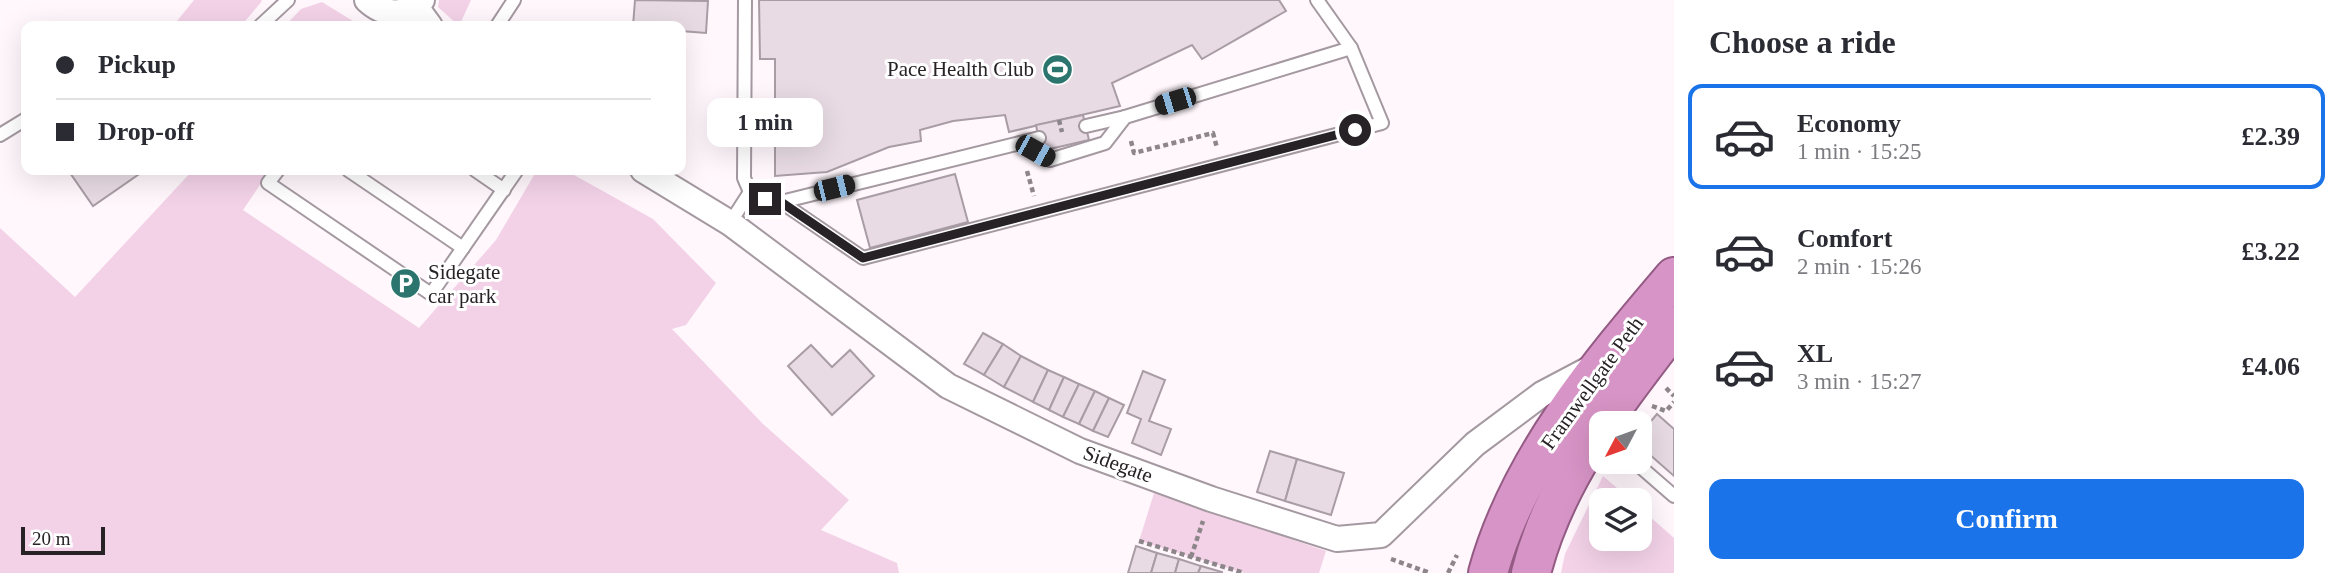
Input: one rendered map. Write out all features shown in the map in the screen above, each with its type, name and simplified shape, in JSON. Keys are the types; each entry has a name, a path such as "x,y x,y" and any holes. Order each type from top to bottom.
{"highway":[{"name":"Framwellgate Peth","path":"1488,573 1501,530 1545,444 1605,362 1674,277"},
{"name":"Framwellgate Peth","path":"1531,573 1538,543 1575,464 1598,426 1674,326"}],"street":[{"path":"367,0 374,7 395,13 423,11"},
{"name":"Sidegate","path":"651,175 730,223 947,386 1080,451 1211,499 1337,539 1381,535 1417,504 1475,444 1542,394 1605,362"}],"lane":[{"path":"265,21 288,0"},
{"path":"500,21 514,0"},
{"path":"744,0 744,178 750,192 781,202 863,258 1382,123 1351,48 1317,0"},
{"path":"1086,126 1125,117 1351,48"},
{"path":"1020,143 1050,160 1105,143 1125,117"},
{"path":"0,135 21,123"},
{"path":"781,202 1038,138"},
{"path":"274,175 268,183 431,294 514,175"},
{"path":"355,175 463,248"},
{"path":"482,175 504,190"},
{"path":"730,223 750,192"},
{"path":"1649,474 1674,496"}],"path":[{"path":"1125,117 1134,153 1213,133 1221,165"},
{"path":"1059,120 1062,132"},
{"path":"1649,411 1652,406 1666,411 1674,402"},
{"path":"1191,557 1207,511"},
{"path":"1139,541 1244,573"},
{"path":"1390,559 1430,573"}],"shaded area":[{"path":"194,0 262,1 245,21 177,21"},
{"path":"439,0 471,0 461,21 453,21 438,7"},
{"path":"322,2 353,21 290,21 301,9"},
{"path":"188,175 267,175 243,210 419,328 496,240 534,175 574,175 653,219 716,283 686,325 672,329 763,424 849,500 821,530 897,563 899,573 0,573 0,228 75,297"},
{"path":"1603,476 1617,488 1597,488"},
{"path":"1154,493 1326,551 1319,573 1244,573 1139,541"},
{"path":"1589,505 1589,551 1652,551 1652,519 1674,538 1674,573 1561,573 1565,554"}],"building":[{"path":"635,0 708,1 706,33 686,31 686,21 633,21"},
{"path":"759,0 1279,0 1286,11 1202,59 1192,45 1112,83 1120,106 1009,132 1005,115 953,121 920,130 921,141 889,147 827,172 775,176 775,59 760,59"},
{"path":"1083,115 1089,140 1041,151 1036,125"},
{"path":"955,174 968,222 870,248 857,200"},
{"path":"71,175 138,175 93,206"},
{"path":"983,333 1003,344 984,375 964,364"},
{"path":"1003,344 1021,356 1004,387 984,375"},
{"path":"811,345 832,367 850,350 874,376 832,415 788,366"},
{"path":"1021,356 1048,370 1033,402 1004,387"},
{"path":"1048,370 1064,377 1049,410 1033,402"},
{"path":"1143,371 1165,380 1149,421 1171,429 1161,455 1132,443 1141,419 1127,413"},
{"path":"1064,377 1079,384 1063,417 1049,410"},
{"path":"1079,384 1095,391 1079,424 1063,417"},
{"path":"1095,391 1109,398 1093,431 1079,424"},
{"path":"1109,398 1124,405 1108,437 1093,431"},
{"path":"1657,414 1674,429 1674,476 1652,457 1652,420"},
{"path":"1270,451 1297,459 1285,501 1257,492"},
{"path":"1297,459 1344,473 1331,515 1285,501"},
{"path":"1136,546 1157,553 1151,573 1128,573"},
{"path":"1157,553 1179,559 1175,573 1151,573"},
{"path":"1179,559 1201,566 1198,573 1175,573"},
{"path":"1201,566 1222,572 1222,573 1198,573"}],"place":[{"name":"Pace Health Club","path":"1057,69"},
{"name":"Sidegate car park","path":"405,284"}],"route":[{"path":"765,199 781,202 863,258 1355,130"}]}
